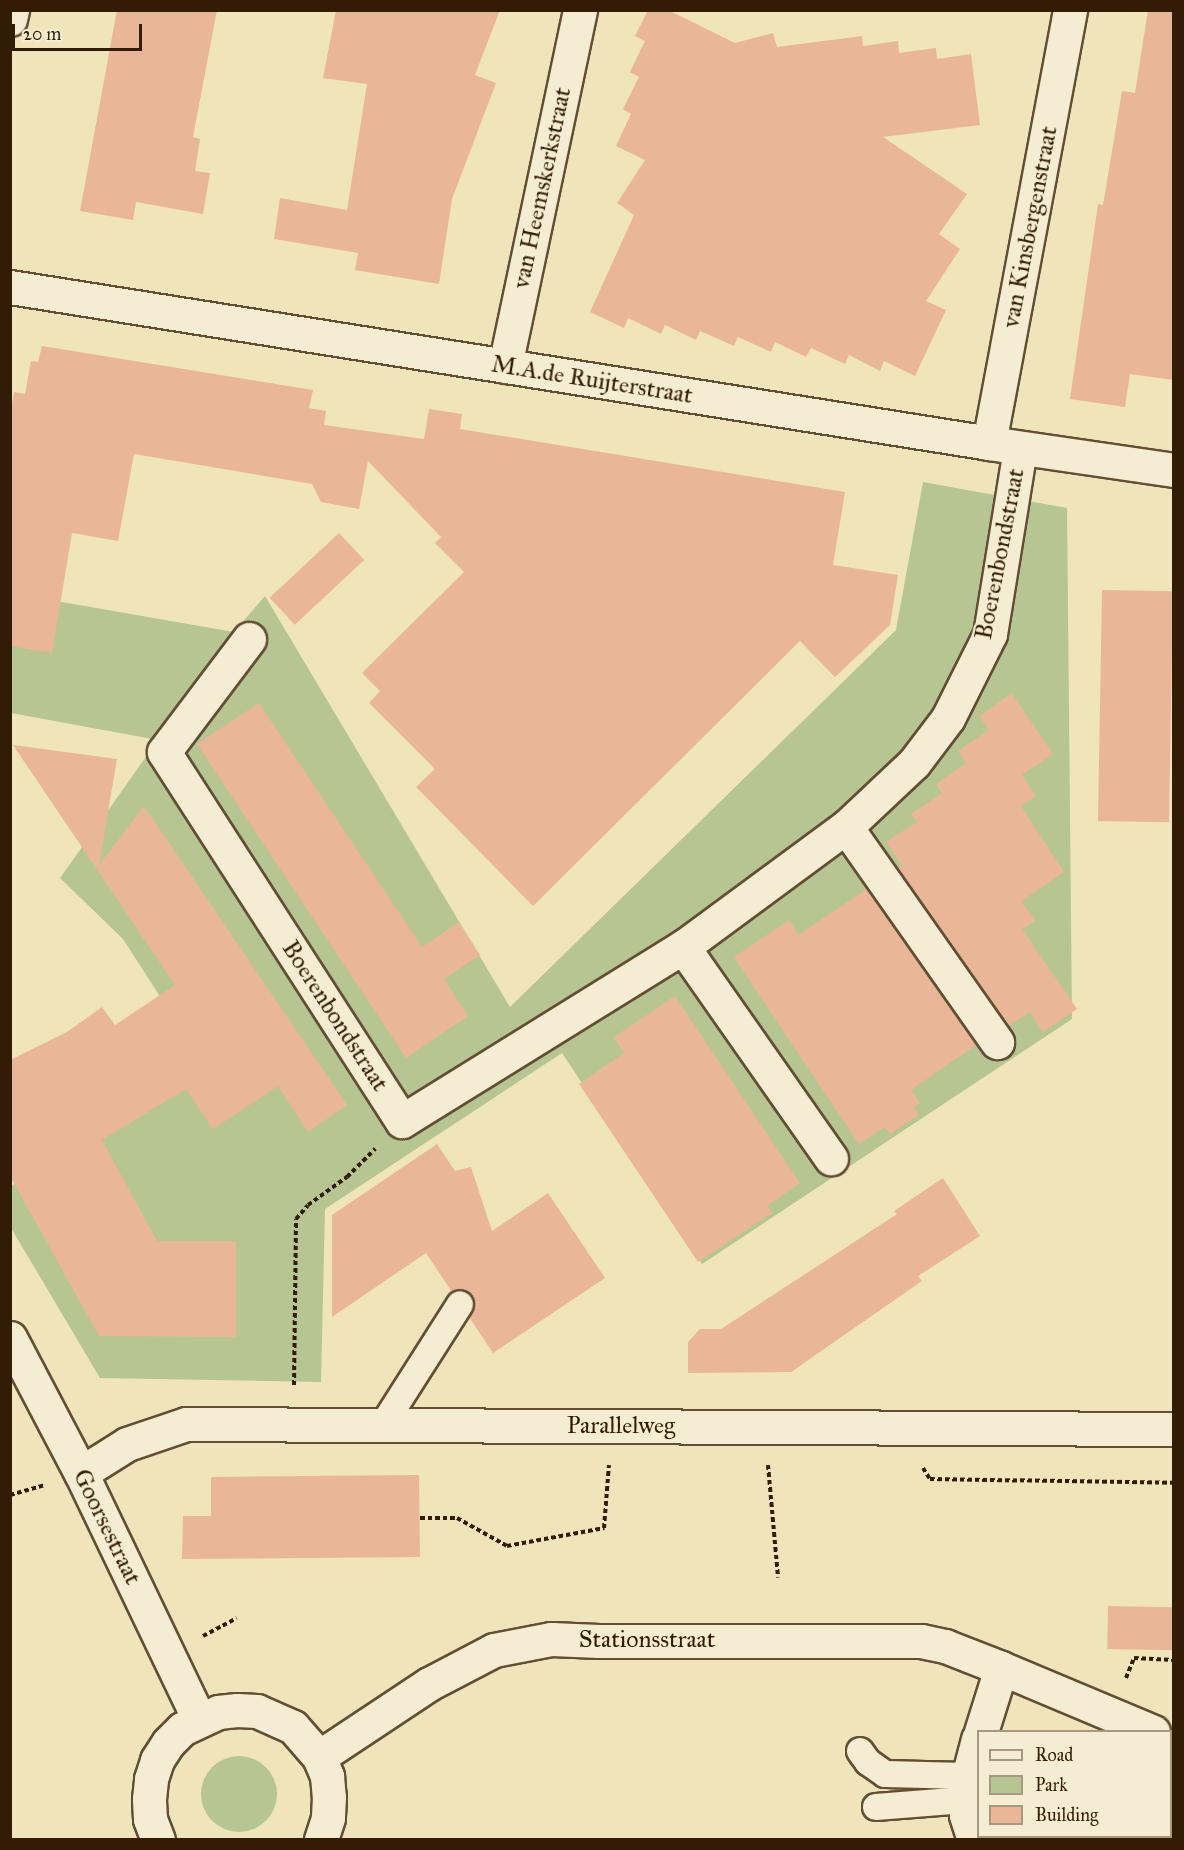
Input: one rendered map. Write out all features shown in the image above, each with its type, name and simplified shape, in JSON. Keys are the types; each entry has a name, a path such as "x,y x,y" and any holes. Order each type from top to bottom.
{"street":[{"path":"10,19 12,10"},
{"name":"van Heemskerkstraat","path":"505,366 580,10"},
{"name":"van Kinsbergenstraat","path":"1005,446 1070,10"},
{"name":"M.A.de Ruijterstraat","path":"10,286 1005,446 1173,470"},
{"name":"Boerenbondstraat","path":"249,639 164,752 402,1120 683,947 846,827 914,763 948,718 990,634 1005,446"},
{"path":"846,827 997,1042"},
{"path":"683,947 831,1158"},
{"name":"Goorsestraat","path":"10,1338 81,1473 199,1719"},
{"name":"Parallelweg","path":"81,1473 127,1444 186,1424 1173,1429"},
{"name":"Stationsstraat","path":"319,1757 429,1684 494,1650 551,1639 598,1641 903,1639 945,1646 1151,1730"},
{"path":"981,1730 1001,1668"},
{"path":"158,1839 150,1819 150,1779 168,1743 182,1729 199,1719 218,1712 237,1710 275,1717 293,1727 319,1757 327,1776 329,1797 328,1818 321,1839"},
{"path":"974,1839 966,1788 977,1743"}],"lane":[{"path":"383,1425 460,1304"},
{"path":"860,1751 868,1762 885,1774 966,1788"},
{"path":"876,1807 966,1788"}],"path":[{"path":"294,1424 296,1219 308,1204 347,1178 402,1120"},
{"path":"420,1518 457,1518 507,1546 604,1528 609,1461"},
{"path":"768,1461 778,1578"},
{"path":"920,1462 930,1479 1173,1484"},
{"path":"210,1632 237,1618"},
{"path":"1125,1682 1134,1658 1173,1660"}],"green space":[{"path":"923,482 1067,508 1072,1019 702,1264 562,1053 325,1209 321,1382 100,1378 11,1228 11,1186 201,1060 123,939 60,878 158,740 11,713 10,593 234,632 265,596 510,1007 896,630"},
{"path":"239,1756 253,1759 266,1767 274,1780 277,1794 274,1808 266,1821 253,1829 239,1832 225,1829 212,1821 204,1808 201,1794 204,1780 212,1767 225,1759"}],"building":[{"path":"117,10 217,10 193,137 200,139 195,171 210,173 203,214 136,202 133,220 80,211"},
{"path":"336,10 500,10 475,75 496,83 452,199 439,284 355,270 358,253 274,239 280,198 347,210 367,84 323,78"},
{"path":"648,10 668,10 735,43 773,33 777,47 862,36 863,46 898,41 899,53 936,48 937,59 971,54 980,125 883,137 967,194 939,234 960,249 926,301 946,310 915,376 884,361 880,371 849,355 845,364 811,348 806,357 775,342 771,352 738,337 734,346 700,331 696,340 665,325 661,334 628,318 624,328 590,312 634,215 617,203 645,160 616,146 631,114 623,109 639,77 630,72 645,41 635,36"},
{"path":"1148,10 1173,10 1173,380 1130,374 1125,407 1070,399 1098,204 1103,205 1122,91 1135,93"},
{"path":"42,346 313,390 309,408 326,411 324,425 424,439 429,409 462,414 460,429 845,492 833,565 898,575 890,625 835,677 800,641 533,906 416,787 435,769 369,703 380,691 362,673 464,572 435,543 441,537 368,461 359,509 321,502 312,484 134,454 118,541 72,533 52,653 10,646 10,416 14,392 25,394 31,361 38,362"},
{"path":"339,533 364,560 295,625 270,598"},
{"path":"1102,590 1173,591 1169,822 1098,821"},
{"path":"1012,693 1053,754 1022,775 1036,796 1021,806 1064,872 1022,901 1035,921 1022,929 1077,1009 1043,1032 1030,1012 1008,1026 898,868 902,866 886,842 917,822 911,814 942,793 936,784 966,763 958,751 989,730 979,716"},
{"path":"259,703 422,947 459,922 480,955 444,979 468,1016 406,1058 197,744"},
{"path":"13,745 117,759 99,865 144,806 347,1105 308,1132 278,1086 213,1129 186,1089 102,1140 157,1241 236,1241 236,1337 99,1336 10,1176 10,1060 67,1032 102,1007 115,1025 175,985"},
{"path":"867,889 976,1045 911,1090 920,1103 914,1107 919,1115 890,1134 885,1127 859,1144 734,957 789,920 798,935"},
{"path":"675,996 800,1183 767,1206 772,1213 698,1262 579,1084 624,1053 614,1037"},
{"path":"437,1144 455,1171 471,1167 492,1231 548,1193 605,1278 493,1353 469,1317 475,1305 473,1297 461,1289 452,1292 426,1253 332,1317 332,1215"},
{"path":"943,1178 980,1236 918,1276 922,1281 791,1372 688,1373 688,1342 700,1329 721,1329 897,1214 894,1211"},
{"path":"419,1475 420,1557 182,1559 183,1516 211,1516 211,1477"},
{"path":"1108,1606 1173,1607 1172,1650 1107,1649"}]}
